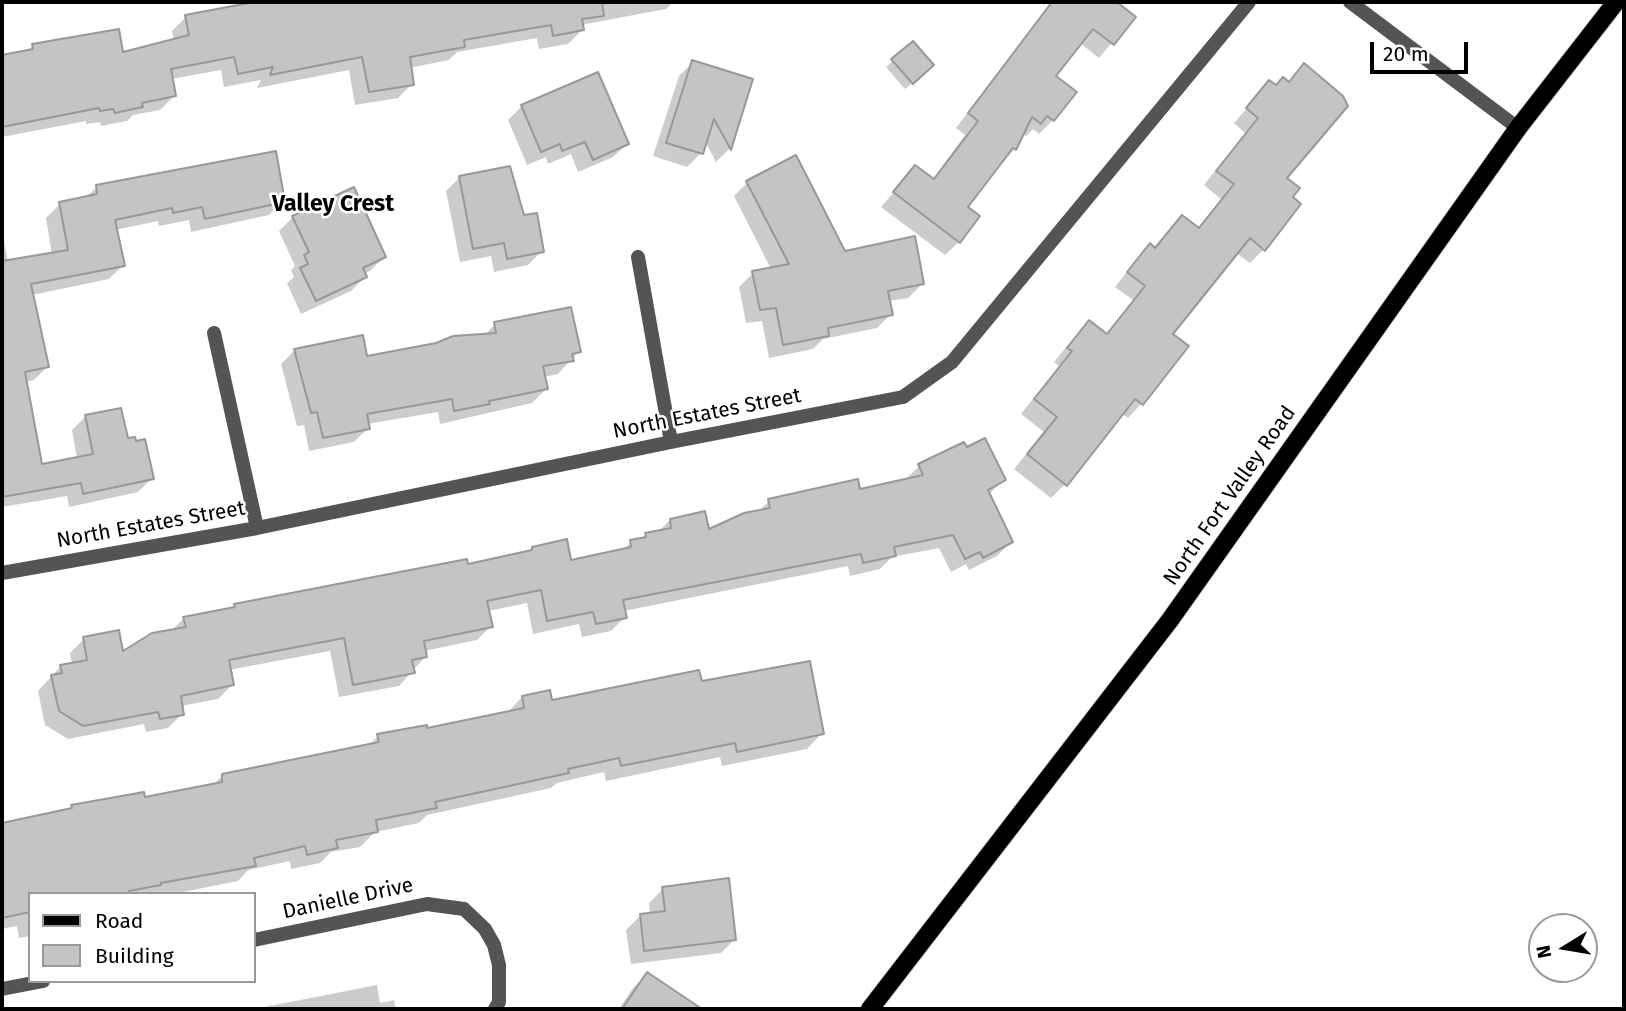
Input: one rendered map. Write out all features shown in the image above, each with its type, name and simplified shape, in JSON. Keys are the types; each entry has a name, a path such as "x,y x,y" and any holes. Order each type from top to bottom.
{"main road":[{"name":"North Fort Valley Road","path":"870,1009 1170,620 1518,128 1616,2"}],"street":[{"name":"North Estates Street","path":"2,573 257,528 903,397 952,362 1249,2"},
{"path":"1350,2 1518,128"},
{"path":"638,257 671,442"},
{"path":"214,333 257,528"},
{"name":"Danielle Drive","path":"256,940 427,904 464,909 485,929 494,945 499,965 499,1002 495,1009"},
{"path":"2,989 33,983"}],"building":[{"path":"254,2 602,2 604,16 582,19 584,30 553,36 551,25 464,40 465,47 410,57 414,85 369,92 362,57 270,75 273,67 238,74 234,57 171,69 176,96 142,103 143,107 115,113 113,109 100,111 99,108 2,127 2,55 33,49 32,44 119,29 123,52 189,35 185,15"},
{"path":"1052,2 1117,2 1136,17 1114,45 1093,29 1056,76 1077,92 1054,121 1047,116 1041,124 1032,117 1016,150 1013,148 968,207 980,216 960,243 893,192 915,165 934,179 978,121 968,113"},
{"path":"913,41 934,65 913,84 891,59"},
{"path":"692,60 753,79 731,150 714,119 703,154 666,143"},
{"path":"1304,63 1343,96 1348,106 1287,178 1300,188 1293,197 1301,204 1265,251 1250,238 1173,334 1189,346 1143,405 1135,399 1067,486 1027,454 1057,417 1034,399 1072,351 1067,348 1089,320 1107,334 1145,286 1127,272 1150,243 1155,248 1182,215 1199,228 1234,184 1216,171 1258,118 1246,108 1269,80 1276,85 1283,77 1289,82"},
{"path":"598,72 629,144 593,160 585,142 562,151 560,144 541,152 521,105"},
{"path":"276,151 285,202 205,219 202,207 173,213 172,208 115,220 125,266 31,284 49,367 25,372 42,464 93,454 85,415 121,408 128,438 135,437 136,441 145,439 154,479 83,494 81,483 2,497 2,261 68,250 59,202 97,194 96,185"},
{"path":"796,155 845,251 915,236 924,284 888,291 893,315 828,328 829,336 783,345 776,308 760,310 752,271 789,264 746,181"},
{"path":"510,166 524,215 537,213 544,252 507,259 504,243 473,249 459,176"},
{"path":"354,187 386,257 363,268 367,277 316,301 300,268 308,264 304,255 309,252 292,216"},
{"path":"571,307 581,352 572,354 574,361 543,366 548,389 454,411 452,399 367,414 370,429 323,438 317,412 311,413 294,349 363,335 367,356 436,343 453,336 496,333 494,322"},
{"path":"985,438 1006,480 988,490 1013,542 983,558 980,552 965,559 953,535 894,547 896,556 863,563 861,554 623,600 627,618 596,624 593,612 547,621 541,590 487,601 493,627 424,641 427,657 412,660 415,673 353,685 344,638 229,660 234,685 181,696 184,715 160,719 158,712 83,726 59,711 51,675 62,673 60,665 87,660 83,637 119,630 123,651 152,633 186,627 183,617 235,607 234,604 467,559 468,564 567,539 571,560 631,547 630,540 646,537 645,533 671,528 670,519 705,511 709,529 744,513 770,508 768,499 858,479 860,489 923,475 918,464 964,442 967,447"},
{"path":"810,661 824,734 737,752 735,743 621,766 619,758 568,769 569,773 435,802 437,808 376,820 378,832 336,840 338,848 307,855 305,846 254,858 256,866 161,883 129,892 28,892 28,912 2,918 2,823 72,808 71,805 144,792 145,797 222,782 222,774 379,742 377,734 427,725 427,728 524,708 522,696 550,690 552,700 699,670 702,681"},
{"path":"729,878 736,940 644,951 640,914 665,911 662,887"},
{"path":"647,972 702,1009 622,1009"}],"district":[{"name":"Valley Crest","path":"333,205"}]}
